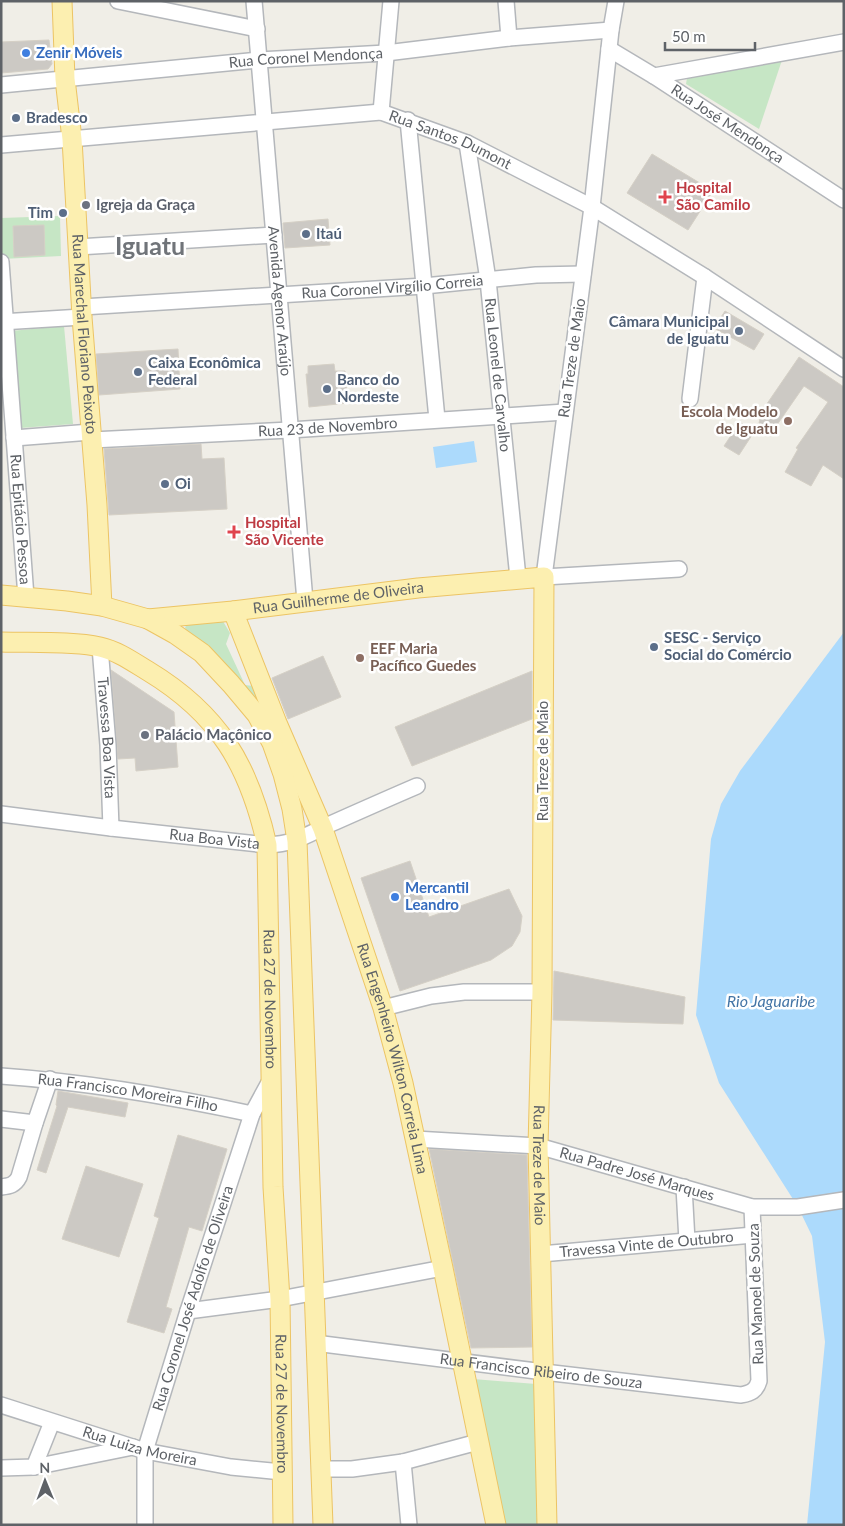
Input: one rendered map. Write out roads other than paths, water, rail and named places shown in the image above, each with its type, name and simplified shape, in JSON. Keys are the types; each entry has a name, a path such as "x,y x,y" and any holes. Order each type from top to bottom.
{"main road":[{"name":"Rua Marechal Floriano Peixoto","path":"62,1 65,79 72,138 102,606"},
{"name":"Rua Guilherme de Oliveira","path":"1,596 102,606 148,619 234,611 304,601 518,578 544,577"},
{"name":"Rua Treze de Maio","path":"544,577 542,992 538,1146 547,1525"},
{"name":"Rua Engenheiro Wilton Correia Lima","path":"234,611 277,723 322,827 384,1008 403,1083 496,1525"},
{"path":"148,619 175,634 202,653 257,715 272,743 283,774 292,809 297,841 323,1525"},
{"name":"Rua 27 de Novembro","path":"1,642 100,647 116,652 156,676 194,703 213,723 230,745 253,795 267,845 273,1187 280,1299 284,1525"}],"street":[{"path":"118,1 256,28"},
{"name":"Avenida Agenor Araújo","path":"254,1 304,601"},
{"path":"381,112 391,1"},
{"path":"506,1 509,38"},
{"name":"Rua Treze de Maio","path":"544,577 592,207 611,30 616,1"},
{"name":"Rua Coronel Mendonça","path":"1,85 259,60 386,53 509,38 611,30"},
{"path":"654,76 844,42"},
{"name":"Rua José Mendonça","path":"609,49 654,76 844,200"},
{"name":"Rua Santos Dumont","path":"1,145 381,112 408,120 468,143 592,207 705,277 844,369"},
{"path":"408,120 437,419"},
{"name":"Rua Leonel de Carvalho","path":"468,143 488,280 518,578"},
{"path":"78,247 274,235"},
{"name":"Rua Epitácio Pessoa","path":"1,262 10,444 26,597"},
{"name":"Rua Coronel Virgílio Correia","path":"3,322 82,312 278,295 583,274"},
{"path":"690,399 705,277"},
{"name":"Rua 23 de Novembro","path":"10,444 92,436 290,430 564,412"},
{"name":"Rua Guilherme de Oliveira","path":"544,577 679,569"},
{"name":"Travessa Boa Vista","path":"100,647 108,745 111,828"},
{"name":"Rua Boa Vista","path":"1,814 267,845 282,844 297,841 322,827 417,786"},
{"path":"384,1008 431,996 464,992 542,992"},
{"name":"Rua Francisco Moreira Filho","path":"1,1076 50,1079 184,1100 252,1114"},
{"path":"1,1187 16,1183 19,1177 50,1079"},
{"name":"Rua Coronel José Adolfo de Oliveira","path":"144,1525 139,1449 188,1311 252,1114 271,1079"},
{"path":"1,1119 35,1123"},
{"name":"Rua Padre José Marques","path":"415,1139 538,1146 752,1207 798,1207 844,1200"},
{"path":"684,1187 687,1241"},
{"name":"Rua Manoel de Souza","path":"752,1207 759,1381"},
{"name":"Travessa Vinte de Outubro","path":"541,1254 753,1235"},
{"path":"188,1311 280,1299 443,1268"},
{"name":"Rua Francisco Ribeiro de Souza","path":"315,1343 741,1395 754,1391 759,1381"},
{"name":"Rua Luiza Moreira","path":"1,1405 139,1449 231,1467 282,1472"},
{"path":"34,1467 52,1422"},
{"path":"321,1469 352,1469 402,1462 478,1442"},
{"path":"1,1468 34,1467 139,1449"},
{"path":"402,1462 409,1525"}],"water":[{"path":"474,441 477,462 436,468 433,447"},
{"name":"Rio Jaguaribe","path":"844,632 844,1525 807,1525 825,1342 812,1236 798,1207 719,1083 696,1015 711,839 721,804 740,771"}],"place":[{"name":"Zenir Móveis","path":"26,53"},
{"name":"Bradesco","path":"16,118"},
{"name":"Hospital São Camilo","path":"665,197"},
{"name":"Igreja da Graça","path":"86,205"},
{"name":"Tim","path":"63,213"},
{"name":"Itaú","path":"306,234"},
{"name":"Câmara Municipal de Iguatu","path":"739,331"},
{"name":"Caixa Econômica Federal","path":"138,372"},
{"name":"Banco do Nordeste","path":"327,389"},
{"name":"Escola Modelo de Iguatu","path":"788,421"},
{"name":"Oi","path":"165,484"},
{"name":"Hospital São Vicente","path":"234,532"},
{"name":"SESC - Serviço Social do Comércio","path":"654,647"},
{"name":"EEF Maria Pacífico Guedes","path":"360,658"},
{"name":"Palácio Maçônico","path":"145,735"},
{"name":"Mercantil Leandro","path":"395,897"}],"district":[{"name":"Iguatu","path":"150,246"}]}
